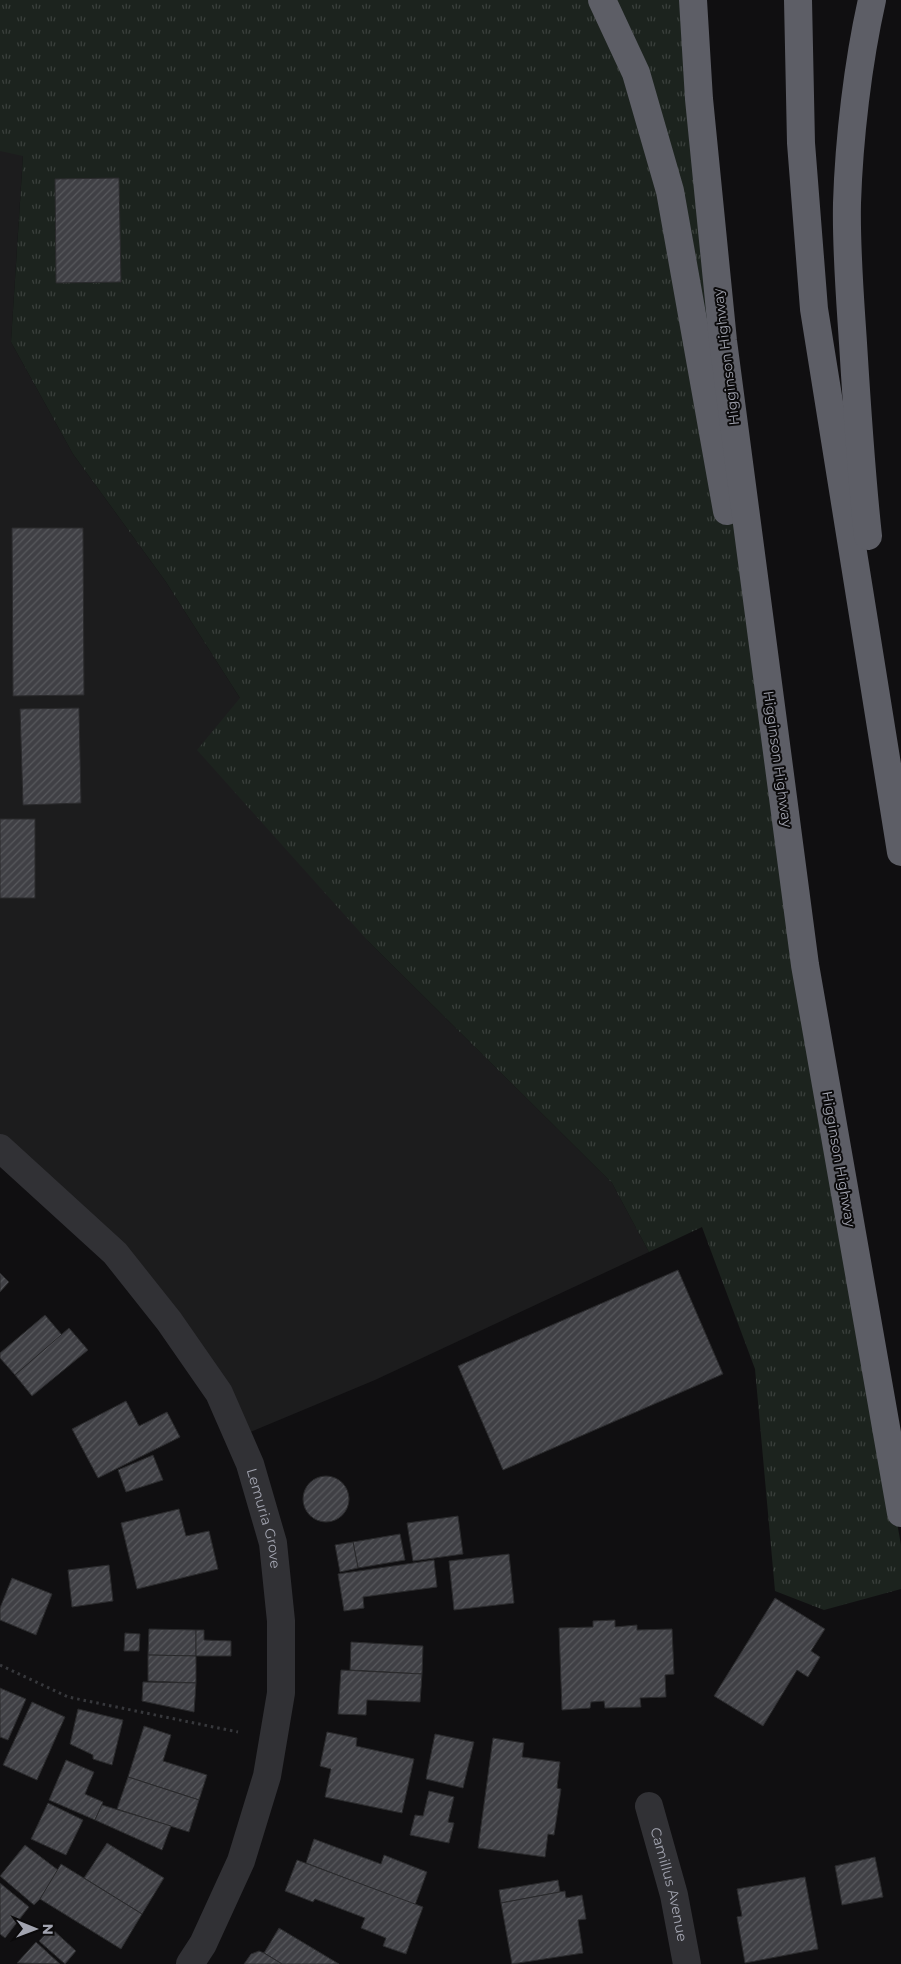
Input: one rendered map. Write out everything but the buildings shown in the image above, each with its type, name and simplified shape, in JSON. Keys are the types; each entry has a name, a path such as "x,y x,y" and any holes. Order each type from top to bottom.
{"highway":[{"path":"602,0 636,73 670,191 693,311 805,965"},
{"name":"Higginson Highway","path":"692,0 699,99 723,341 805,965 901,1513"},
{"path":"798,0 801,142 814,309 899,842"},
{"path":"872,0 852,131 847,203 849,288 860,459 899,842"}],"street":[{"name":"Lemuria Grove","path":"0,1148 115,1253 169,1321 219,1393 250,1464 273,1543 282,1621 281,1693 267,1776 241,1861 203,1944 190,1964"},
{"name":"Camillus Avenue","path":"649,1806 674,1895 686,1964"}],"path":[{"path":"0,1665 68,1697 273,1739"}],"shaded area":[{"path":"0,150 23,155 11,342 73,454 166,582 240,698 368,941 612,1183 649,1252 375,1380 236,1438 115,1259 0,1156"}],"green space":[{"path":"0,0 687,0 858,1301 901,1545 901,1589 824,1610 775,1591 755,1369 702,1227 649,1252 612,1183 368,941 197,750 240,698 166,582 73,454 11,342 23,156 0,151"}]}
